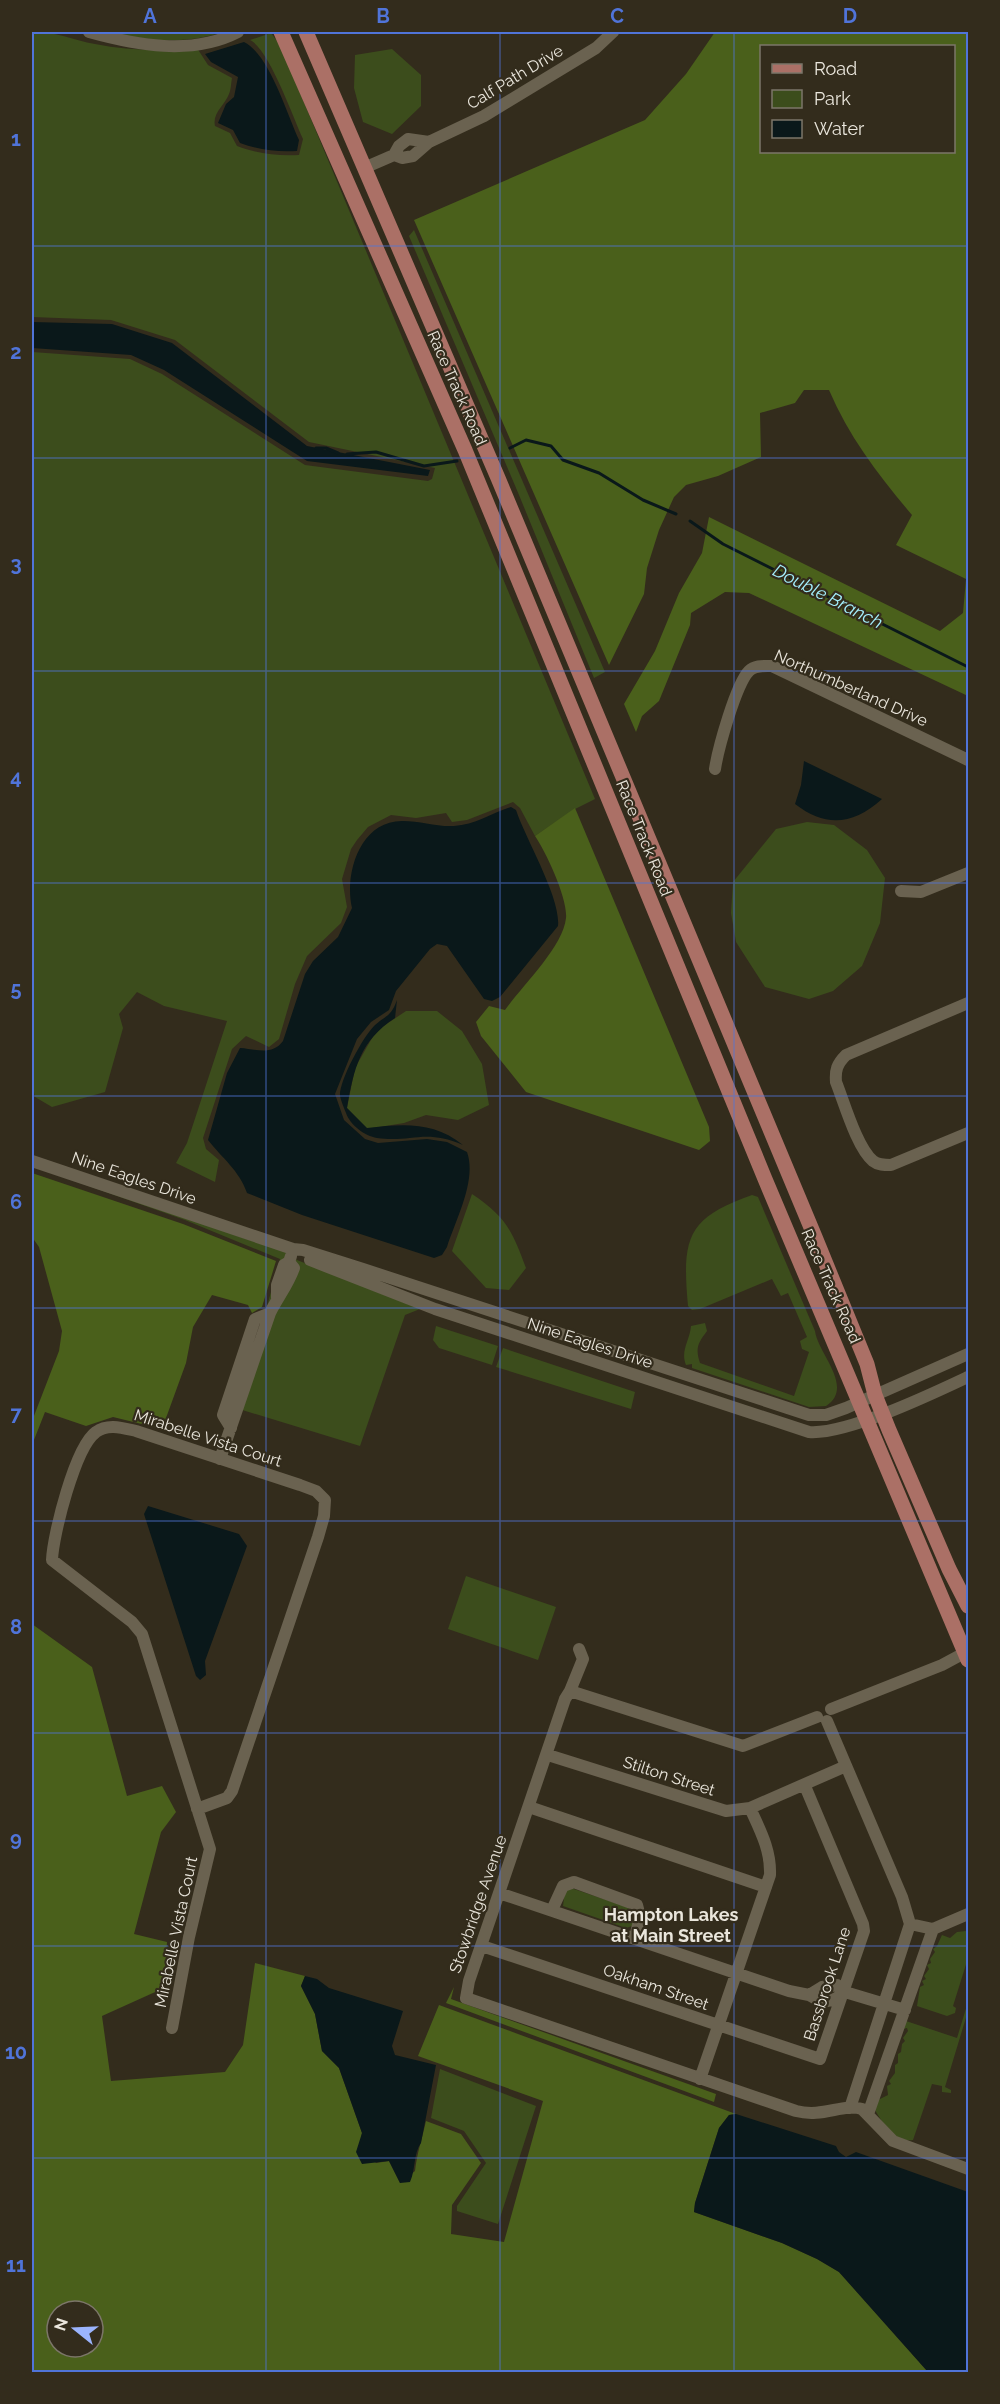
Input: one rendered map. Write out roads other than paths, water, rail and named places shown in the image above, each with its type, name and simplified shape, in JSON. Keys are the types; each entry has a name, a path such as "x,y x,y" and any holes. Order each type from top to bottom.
{"main road":[{"name":"Race Track Road","path":"281,32 465,450 765,1179 868,1398 882,1413 950,1569 969,1606"},
{"name":"Race Track Road","path":"306,32 484,444 867,1364 867,1419 968,1654"},
{"path":"435,380 453,372"},
{"path":"571,708 590,698"},
{"path":"776,1145 765,1179 781,1195 800,1232 815,1237"}],"street":[{"path":"89,32 153,47 195,43 238,32"},
{"name":"Calf Path Drive","path":"364,168 394,155 402,158 413,156 429,142 483,117 596,48 613,32"},
{"name":"Northumberland Drive","path":"715,769 719,744 749,671 761,665 772,666 969,760"},
{"path":"901,891 921,892 969,873"},
{"path":"969,1003 846,1055 838,1062 835,1072 836,1082 860,1142 870,1160 879,1165 891,1165 969,1133"},
{"name":"Nine Eagles Drive","path":"32,1161 293,1249 303,1250 809,1415 831,1413 969,1354"},
{"path":"220,1459 231,1428 223,1415 255,1319 270,1313 287,1287 294,1268 289,1262 293,1249"},
{"name":"Nine Eagles Drive","path":"293,1249 299,1256 435,1309 796,1429 822,1433 867,1419 969,1377"},
{"path":"435,1309 440,1295"},
{"name":"Mirabelle Vista Court","path":"172,2028 189,1937 210,1849 197,1809 142,1634 132,1622 64,1572 52,1560 56,1527 72,1478 85,1446 96,1432 117,1427 136,1431 316,1491 325,1500 324,1516 232,1791 227,1798 197,1809"},
{"name":"Stowbridge Avenue","path":"581,1654 466,1990 469,2001 809,2115 850,2108 862,2109 893,2141 969,2169"},
{"path":"570,1691 742,1746 825,1716 968,1654"},
{"path":"825,1716 902,1897 910,1924 850,2108"},
{"name":"Stilton Street","path":"548,1755 726,1811 750,1808 805,1786 846,1766"},
{"name":"Bassbrook Lane","path":"805,1786 864,1931 845,1992 820,2059"},
{"path":"529,1807 766,1887"},
{"path":"700,2079 766,1887 771,1860 750,1808"},
{"path":"552,1910 563,1886 574,1882 637,1905 640,1917 634,1937"},
{"path":"499,1893 827,2002 834,2001 845,1992 905,2010"},
{"path":"910,1924 933,1929 969,1914"},
{"path":"868,2114 933,1929"},
{"name":"Oakham Street","path":"482,1946 820,2059"}],"water":[{"path":"244,42 253,49 269,71 299,140 297,151 268,150 240,143 233,130 218,123 226,104 234,97 238,77 211,62 205,54"},
{"path":"32,322 112,324 172,343 307,446 430,470 428,476 307,461 164,370 131,355 32,348"},
{"path":"804,761 882,799 861,814 839,820 829,820 806,812 795,804 801,785"},
{"path":"511,807 516,810 549,885 558,926 500,997 492,1001 484,999 447,946 437,944 430,949 396,991 389,1010 371,1022 357,1039 335,1094 344,1120 365,1139 378,1143 427,1139 447,1142 467,1152 469,1175 467,1187 460,1212 442,1255 434,1258 302,1215 247,1193 235,1171 208,1140 227,1073 240,1048 269,1050 279,1046 283,1041 305,974 313,961 338,937 352,908 350,894 353,865 366,839 376,829 388,823 403,821 441,826 462,825"},
{"path":"397,1000 395,1018 374,1036 360,1057 347,1108 367,1128 405,1125 429,1128 452,1137 463,1145 438,1137 377,1138 359,1129 348,1117 340,1096 347,1070 369,1032 390,1013"},
{"path":"148,1506 239,1534 247,1546 205,1661 206,1675 200,1680 196,1676 144,1514"},
{"path":"305,1976 317,1979 329,1988 403,2011 392,2046 395,2055 436,2065 421,2143 410,2182 400,2183 389,2161 362,2164 356,2152 362,2133 339,2068 322,2051 315,2014 301,1986"},
{"path":"736,2114 836,2146 839,2152 846,2157 856,2152 968,2192 968,2372 928,2372 839,2272 817,2259 782,2243 694,2212 719,2128 729,2115"}],"waterway":[{"name":"Double Branch","path":"510,448 526,440 551,446 563,460 599,473 643,500 676,514"},
{"name":"Double Branch","path":"316,448 326,448 338,453"},
{"name":"Double Branch","path":"347,454 376,452 424,466 457,461"},
{"name":"Double Branch","path":"690,521 723,544 968,667"}],"district":[{"name":"Hampton Lakes at Main Street","path":"671,1924"}]}
